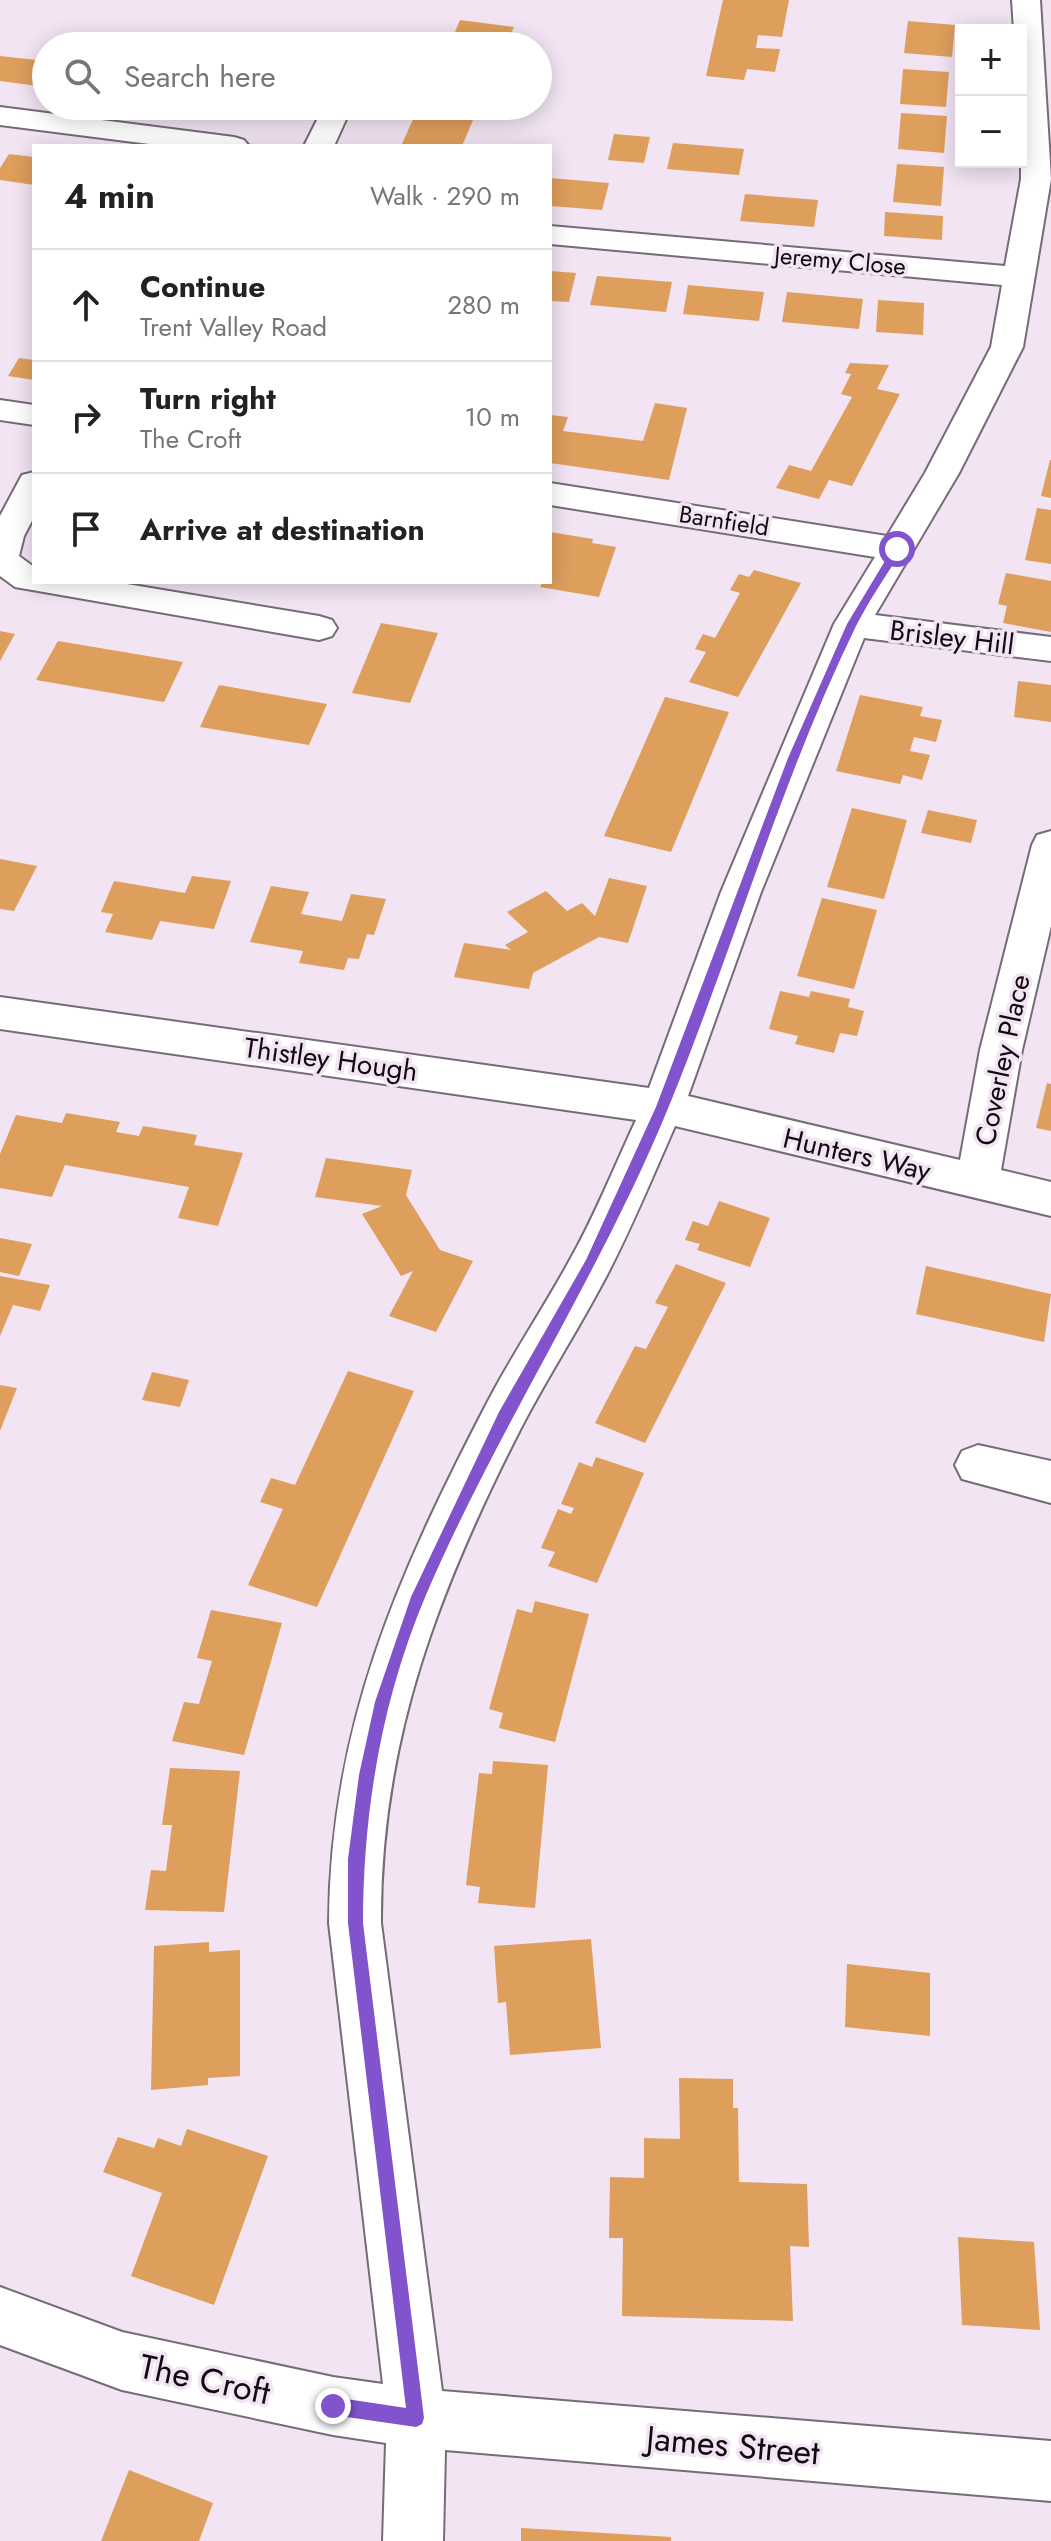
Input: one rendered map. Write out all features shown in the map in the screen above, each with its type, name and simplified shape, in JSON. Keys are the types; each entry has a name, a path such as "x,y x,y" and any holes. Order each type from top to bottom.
{"street":[{"path":"413,2541 416,2418 355,1923 355,1859 366,1775 383,1702 418,1597 504,1416 591,1263 663,1107 746,879 852,624 942,473 1007,347 1043,181 1026,0"},
{"path":"0,116 218,144"},
{"path":"320,144 331,120"},
{"name":"Jeremy Close","path":"552,235 661,234 1021,277"},
{"path":"0,410 32,415"},
{"path":"32,487 7,536 1,560 32,580"},
{"name":"Barnfield","path":"552,494 897,549"},
{"path":"58,584 319,628"},
{"name":"Brisley Hill","path":"852,624 1051,649"},
{"name":"Coverley Place","path":"977,1182 1001,1050 1051,845"},
{"name":"Thistley Hough","path":"0,1013 663,1107"},
{"name":"Hunters Way","path":"663,1107 1051,1199"},
{"path":"978,1465 1051,1482"},
{"name":"The Croft","path":"0,2316 122,2361 333,2406 416,2418"},
{"name":"James Street","path":"416,2418 1051,2471"}],"building":[{"path":"723,0 789,0 782,37 758,35 756,48 780,49 775,72 747,69 744,80 706,76"},
{"path":"460,20 514,27 512,32 455,32"},
{"path":"908,21 955,25 952,57 904,53"},
{"path":"0,56 32,59 32,85 0,81"},
{"path":"903,69 949,72 946,107 900,104"},
{"path":"901,113 947,116 944,153 898,149"},
{"path":"413,120 473,120 463,144 402,144"},
{"path":"614,134 650,137 644,163 608,160"},
{"path":"673,143 744,149 739,175 667,169"},
{"path":"9,154 32,157 32,185 0,180 0,168"},
{"path":"897,164 944,167 941,206 893,202"},
{"path":"552,178 609,183 602,210 552,206"},
{"path":"745,194 818,200 814,227 740,221"},
{"path":"885,212 943,216 942,240 884,236"},
{"path":"552,271 576,273 569,302 552,301"},
{"path":"597,276 672,282 666,312 590,305"},
{"path":"688,285 764,292 759,321 683,314"},
{"path":"787,292 863,299 859,329 782,322"},
{"path":"878,300 924,303 923,335 876,332"},
{"path":"19,358 32,360 32,380 8,376"},
{"path":"850,363 889,365 877,389 900,394 852,486 829,480 819,499 776,488 789,465 811,471 852,397 841,394 851,374 845,373"},
{"path":"655,403 687,408 669,480 552,463 552,415 568,417 563,431 643,441"},
{"path":"1051,460 1051,498 1041,496"},
{"path":"1037,508 1051,510 1051,564 1025,560"},
{"path":"552,532 593,539 592,543 616,547 599,597 540,587 542,584 552,584"},
{"path":"754,570 801,583 738,697 689,682 706,652 695,649 703,634 715,638 740,593 730,590 739,574 749,577"},
{"path":"1006,573 1051,581 1051,632 1003,623 1007,606 998,604"},
{"path":"381,623 438,633 410,703 352,693"},
{"path":"0,631 15,634 0,661"},
{"path":"58,641 183,662 164,702 36,680"},
{"path":"1018,681 1051,685 1051,722 1014,717"},
{"path":"219,685 327,704 309,745 200,727"},
{"path":"860,695 923,707 920,716 942,720 936,742 914,737 910,751 930,755 922,780 903,775 900,784 836,771"},
{"path":"665,697 729,712 671,852 604,836"},
{"path":"852,808 907,820 884,899 827,887"},
{"path":"928,810 977,820 971,843 921,833"},
{"path":"0,859 37,866 14,911 0,909"},
{"path":"192,876 231,881 214,929 160,921 152,940 105,932 113,914 101,912 114,881 185,893"},
{"path":"609,878 647,886 628,943 599,937 533,973 529,989 454,977 464,943 511,950 505,945 528,932 507,912 546,891 567,911 582,903 595,916"},
{"path":"271,886 309,892 301,914 342,921 351,894 386,899 374,935 367,934 359,959 348,958 344,970 299,963 303,951 250,942"},
{"path":"822,898 877,910 854,989 797,976"},
{"path":"780,991 809,997 811,991 850,999 848,1007 864,1011 857,1036 840,1033 834,1053 795,1044 798,1036 769,1029"},
{"path":"1047,1083 1051,1084 1051,1131 1036,1128"},
{"path":"66,1113 120,1122 116,1132 139,1136 143,1126 197,1135 194,1145 243,1153 218,1226 178,1218 189,1187 65,1165 52,1197 0,1188 0,1154 16,1115 62,1123"},
{"path":"326,1158 412,1170 406,1195 440,1250 473,1261 436,1332 389,1316 413,1271 401,1276 362,1214 382,1206 315,1197"},
{"path":"719,1201 770,1218 750,1267 697,1250 700,1244 685,1240 693,1221 708,1226"},
{"path":"0,1238 32,1244 19,1276 0,1272"},
{"path":"676,1264 726,1283 645,1443 595,1423 635,1346 646,1349 668,1307 655,1303"},
{"path":"926,1266 1051,1294 1044,1342 916,1314"},
{"path":"0,1276 50,1285 40,1311 13,1305 0,1336"},
{"path":"348,1371 414,1391 317,1607 248,1585 283,1509 260,1502 271,1478 295,1485"},
{"path":"152,1372 189,1380 180,1407 142,1400"},
{"path":"0,1385 17,1388 0,1431"},
{"path":"596,1457 644,1473 597,1583 548,1566 555,1552 541,1548 558,1509 571,1514 574,1508 561,1504 579,1462 592,1467"},
{"path":"535,1601 589,1614 555,1742 499,1728 503,1713 489,1709 517,1609 532,1613"},
{"path":"211,1610 282,1623 244,1755 172,1741 184,1702 199,1704 212,1661 197,1658"},
{"path":"493,1761 548,1765 535,1908 478,1903 480,1887 466,1885 479,1773 492,1774"},
{"path":"170,1768 240,1771 224,1912 145,1910 151,1870 166,1871 172,1825 162,1825"},
{"path":"591,1939 601,2048 510,2055 506,2002 498,2003 494,1946"},
{"path":"209,1942 209,1952 240,1950 240,2076 208,2078 208,2085 151,2090 154,1946"},
{"path":"847,1964 930,1973 930,2036 845,2027"},
{"path":"679,2078 733,2079 733,2108 738,2108 739,2182 807,2184 809,2247 790,2246 793,2321 622,2316 623,2238 609,2238 610,2177 644,2178 644,2138 680,2139"},
{"path":"187,2129 268,2156 214,2305 131,2276 162,2193 103,2172 118,2137 154,2148 158,2138 181,2146"},
{"path":"958,2237 1034,2242 1040,2330 962,2325"},
{"path":"129,2470 213,2503 199,2541 101,2541"},
{"path":"521,2528 671,2537 671,2541 521,2541"}],"route":[{"path":"333,2406 416,2418 355,1923 355,1859 366,1775 383,1702 418,1597 504,1416 591,1263 663,1107 741,892 794,758 852,624 897,549"}]}
